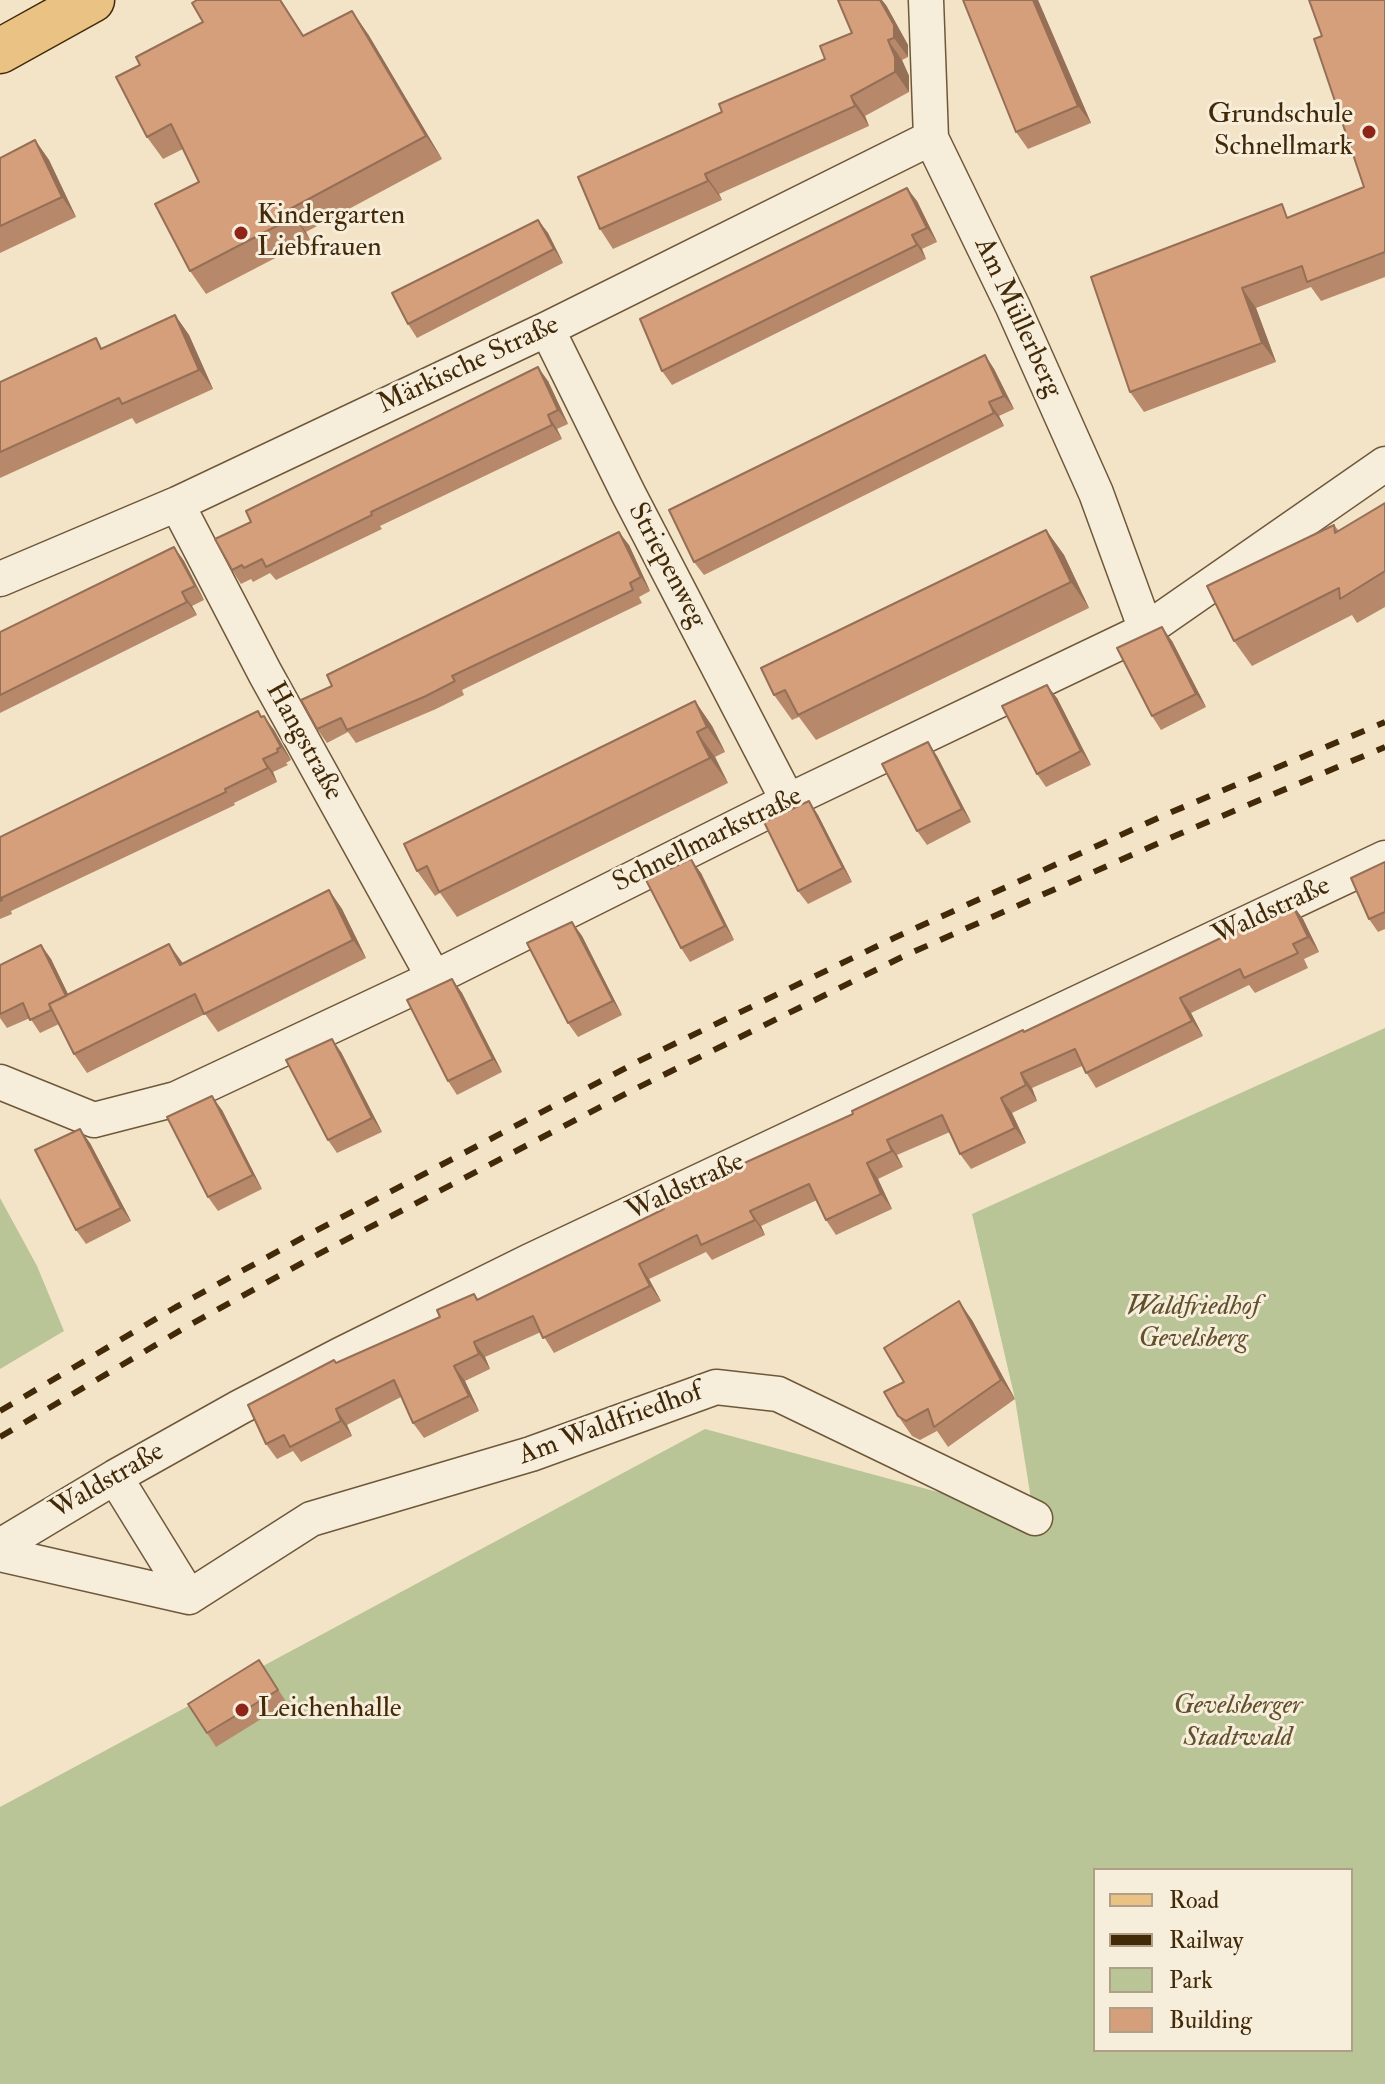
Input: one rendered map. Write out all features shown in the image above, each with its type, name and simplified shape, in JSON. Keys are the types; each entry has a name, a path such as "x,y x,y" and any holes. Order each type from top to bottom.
{"main road":[{"path":"0,51 92,0"}],"street":[{"name":"Am Müllerberg","path":"926,0 931,138 1013,307 1096,493 1146,630"},
{"name":"Märkische Straße","path":"0,579 177,504 547,329 931,138"},
{"name":"Striepenweg","path":"547,329 628,493 788,801"},
{"name":"Schnellmarkstraße","path":"0,1082 94,1120 176,1099 434,978 788,801 1146,630 1385,464"},
{"name":"Hangstraße","path":"177,504 265,673 434,978"},
{"name":"Waldstraße","path":"0,1546 240,1407 530,1261 1385,858"},
{"name":"Am Waldfriedhof","path":"189,1597 311,1519 531,1454 716,1387 778,1394 1035,1518"},
{"path":"115,1477 189,1597"},
{"path":"0,1554 189,1597"}],"green space":[{"path":"1385,1028 1385,2084 0,2084 0,1807 705,1429 1034,1518 1015,1399 972,1214"},
{"path":"0,1198 37,1266 64,1331 0,1369"}],"building":[{"path":"197,0 280,0 303,36 352,11 426,136 290,209 294,217 190,271 155,204 199,182 171,124 147,137 116,77 140,65 136,57 203,22 192,3"},
{"path":"838,0 880,0 894,25 894,38 888,40 895,57 895,72 851,96 855,106 705,174 708,181 600,229 578,177 722,112 719,104 825,59 820,46 852,33"},
{"path":"963,0 1033,0 1078,106 1016,132"},
{"name":"Grundschule Schnellmark","path":"1309,0 1385,0 1385,252 1307,282 1302,266 1242,288 1262,343 1130,392 1091,277 1282,204 1287,218 1364,187 1314,39 1322,36"},
{"path":"35,140 62,197 0,226 0,158"},
{"path":"907,188 927,228 912,235 917,245 662,371 640,319"},
{"path":"538,220 554,249 408,324 392,293"},
{"path":"175,315 199,370 122,404 119,398 0,452 0,382 96,338 101,349"},
{"path":"985,355 1004,396 989,402 994,413 694,562 669,510"},
{"path":"538,367 558,410 548,415 552,425 371,512 372,515 266,567 262,559 232,570 215,539 251,522 246,511"},
{"path":"1385,503 1385,571 1340,599 1339,588 1234,641 1207,586 1334,525 1335,533"},
{"path":"1046,530 1071,582 798,715 785,690 774,695 761,668"},
{"path":"619,532 641,577 630,583 633,590 452,676 455,681 426,696 347,730 341,718 317,729 301,700 332,686 327,675"},
{"path":"174,547 195,586 182,592 187,602 0,695 0,632"},
{"path":"1162,627 1196,694 1152,716 1117,648"},
{"path":"1047,685 1081,751 1037,774 1002,706"},
{"path":"695,701 707,727 697,732 710,758 439,892 427,866 417,871 404,844"},
{"path":"258,711 281,747 277,749 278,752 263,759 268,768 225,789 226,792 0,901 0,837"},
{"path":"928,742 962,809 917,831 882,764"},
{"path":"809,801 843,868 798,891 764,822"},
{"path":"691,859 725,926 681,948 646,880"},
{"path":"1385,862 1385,912 1369,919 1351,878"},
{"path":"329,890 353,940 204,1014 195,994 74,1054 49,1004 169,944 180,965"},
{"path":"1292,904 1308,937 1293,944 1298,953 1244,978 1240,969 1180,998 1192,1021 1086,1073 1075,1049 1021,1073 1026,1085 1001,1098 1015,1128 960,1154 942,1115 887,1140 892,1151 867,1163 881,1194 826,1220 809,1184 750,1211 755,1220 701,1245 697,1235 639,1264 650,1286 543,1338 533,1316 474,1342 479,1354 454,1366 469,1396 413,1423 394,1380 336,1409 341,1421 290,1447 284,1435 266,1444 248,1405 334,1360 336,1363 440,1317 437,1310 474,1294 477,1300 664,1209 660,1201 853,1114 852,1111"},
{"path":"572,922 613,1001 568,1023 527,943"},
{"path":"41,945 66,996 49,1004 51,1010 30,1020 23,1003 0,1014 0,965"},
{"path":"452,979 493,1059 448,1081 407,1000"},
{"path":"332,1039 372,1118 328,1140 286,1060"},
{"path":"212,1096 253,1175 208,1197 167,1117"},
{"path":"80,1129 121,1208 76,1230 35,1150"},
{"path":"959,1301 1001,1380 934,1427 928,1409 906,1421 898,1416 884,1392 904,1382 884,1348"},
{"path":"259,1660 278,1690 207,1733 188,1704"}],"railway":[{"path":"0,1411 176,1307 639,1061 894,938 1167,814 1385,722"},
{"path":"0,1437 186,1327 311,1258 629,1092 904,956 1385,747"}],"place":[{"name":"Grundschule Schnellmark","path":"1369,132"},
{"name":"Kindergarten Liebfrauen","path":"241,233"},
{"name":"Leichenhalle","path":"242,1710"}],"park label":[{"name":"Waldfriedhof Gevelsberg","path":"1193,1324"},
{"name":"Gevelsberger Stadtwald","path":"1238,1723"}]}
